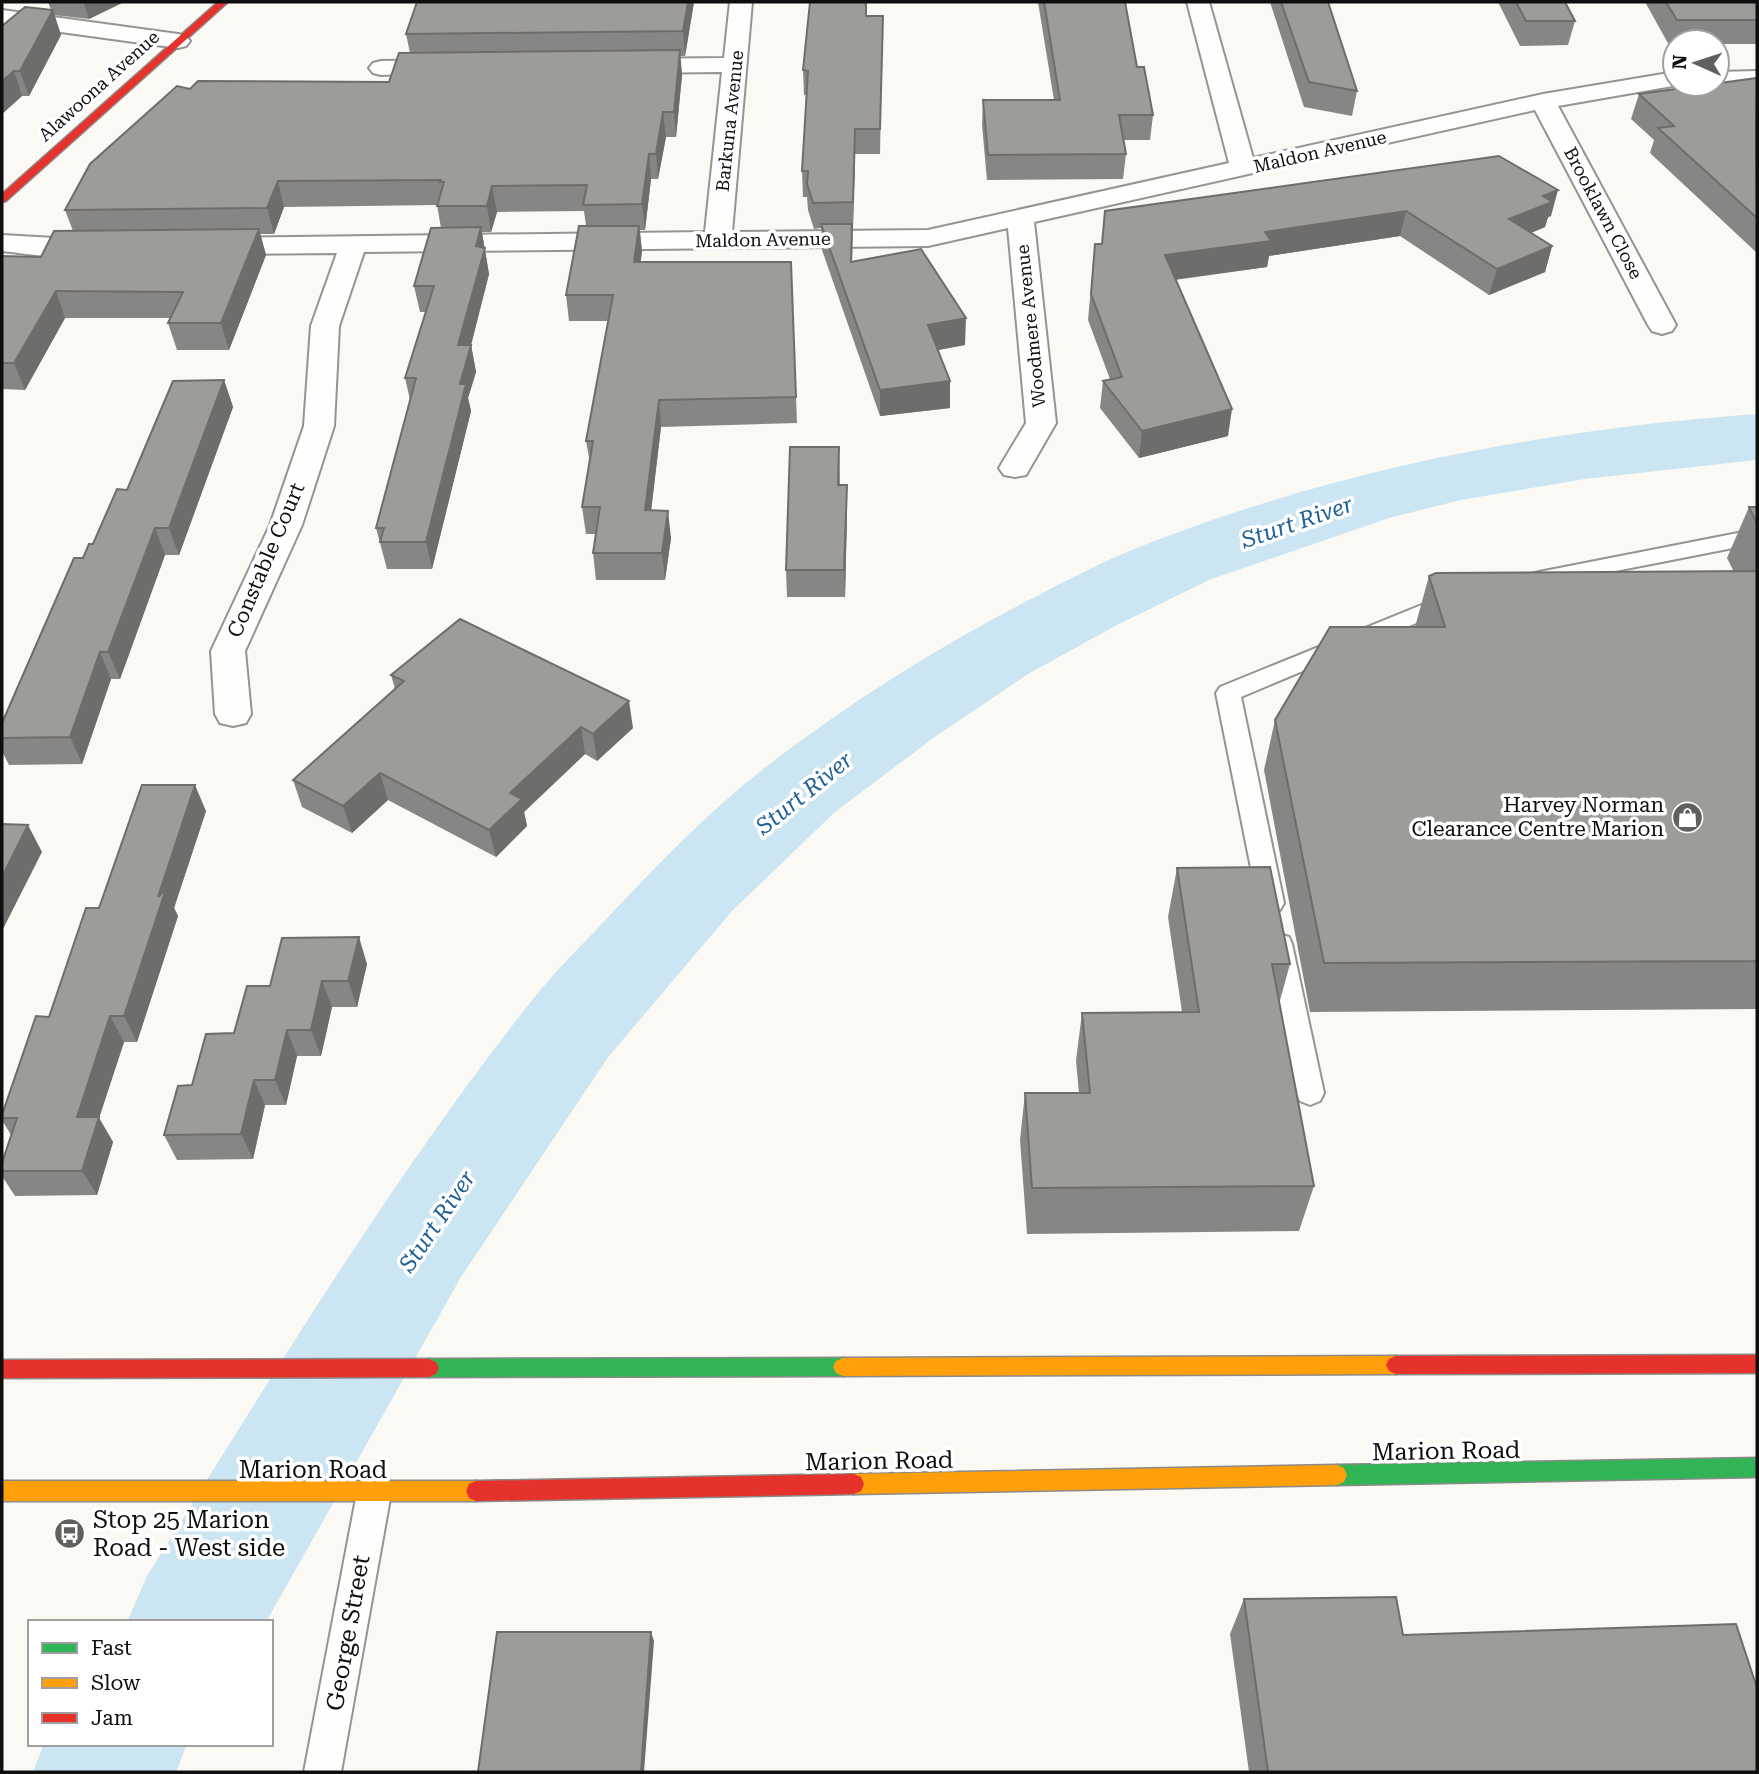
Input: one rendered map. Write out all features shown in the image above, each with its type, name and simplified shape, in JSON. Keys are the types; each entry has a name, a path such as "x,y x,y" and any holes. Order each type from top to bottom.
{"main road":[{"name":"Alawoona Avenue","path":"2,200 223,2"},
{"path":"2,1369 1757,1364"},
{"name":"Marion Road","path":"2,1491 374,1493 1757,1467"}],"street":[{"name":"Barkuna Avenue","path":"718,241 741,2"},
{"path":"1198,2 1243,169"},
{"path":"2,17 178,41"},
{"path":"403,46 374,75 463,67"},
{"path":"599,66 735,65"},
{"path":"1731,79 1757,78"},
{"name":"Maldon Avenue","path":"190,246 928,238 1543,101 1661,81"},
{"name":"Brooklawn Close","path":"1543,101 1662,325"},
{"name":"Woodmere Avenue","path":"1015,468 1041,422 1020,219"},
{"path":"2,243 41,247 122,247"},
{"name":"Constable Court","path":"233,715 228,651 286,525 319,426 325,326 353,245"}],"lane":[{"path":"1510,584 1738,540 1757,539"},
{"path":"1310,1093 1228,693 1470,592"},
{"name":"George Street","path":"322,1772 374,1493"}],"building":[{"path":"417,2 688,2 683,31 406,34"},
{"path":"810,2 866,2 866,16 883,16 880,129 855,129 853,202 813,203 807,184 808,171 802,171 808,71 803,70"},
{"path":"1044,2 1125,2 1137,67 1144,67 1153,115 1119,115 1126,154 988,155 983,100 1060,100"},
{"path":"1281,2 1328,2 1357,91 1309,82"},
{"path":"1516,2 1565,2 1575,21 1526,21"},
{"path":"1666,2 1757,2 1757,20 1677,20"},
{"path":"25,7 53,10 20,71 14,71 2,81 2,26"},
{"path":"680,50 674,112 663,112 656,154 649,154 642,204 583,205 587,185 492,186 487,206 437,206 444,182 440,182 441,180 278,181 267,208 65,210 90,164 177,86 190,89 198,81 389,82 399,53"},
{"path":"1757,78 1757,218 1658,128 1674,126 1639,94 1661,91 1661,98 1731,98 1731,82"},
{"path":"1499,156 1558,190 1543,196 1552,202 1509,219 1552,246 1497,269 1406,211 1265,232 1271,241 1165,255 1232,409 1142,431 1103,381 1122,377 1091,294 1095,244 1102,244 1105,211"},
{"path":"821,224 852,224 851,262 921,249 966,318 928,325 950,381 880,390"},
{"path":"579,226 639,226 634,262 791,262 796,397 659,400 645,510 668,511 662,553 593,553 600,507 582,507 593,441 586,441 613,295 566,295"},
{"path":"481,227 476,246 485,248 458,345 471,345 460,384 466,384 426,542 380,542 384,528 376,528 416,378 405,378 434,286 414,286 431,228"},
{"path":"259,229 221,323 168,323 183,292 56,291 14,363 2,363 2,256 41,257 54,231"},
{"path":"224,380 169,528 155,528 108,652 100,652 70,737 2,738 2,723 74,558 83,558 89,544 93,544 117,489 127,490 173,381"},
{"path":"790,447 839,447 838,485 847,485 844,570 786,570"},
{"path":"1749,507 1757,507 1757,524"},
{"path":"1757,571 1757,961 1324,963 1275,720 1330,627 1445,627 1429,576 1436,573"},
{"path":"460,619 629,701 593,734 581,727 510,793 522,799 489,830 380,773 343,806 293,780 404,681 391,675"},
{"path":"142,785 195,785 158,897 166,889 124,1016 110,1016 77,1117 99,1117 82,1171 2,1171 2,1163 17,1118 2,1118 2,1115 36,1016 49,1017 86,908 99,908"},
{"path":"2,824 28,825 2,877"},
{"path":"1270,867 1290,964 1272,964 1314,1186 1032,1188 1025,1093 1090,1093 1082,1013 1199,1012 1177,868"},
{"path":"359,937 348,981 322,981 311,1030 287,1030 275,1080 254,1080 241,1134 164,1135 178,1086 192,1085 206,1034 234,1033 247,986 270,986 282,938"},
{"path":"1396,1597 1403,1635 1736,1624 1757,1688 1757,1772 1268,1772 1244,1599"},
{"path":"497,1632 651,1632 641,1772 478,1772"}],"waterway":[{"name":"Sturt River","path":"194,1620 421,1242 572,1026 698,884 802,788 904,714 997,653 1087,605 1180,561 1364,499 1461,476 1585,455 1757,437"},
{"name":"Sturt River","path":"102,1772 118,1746"}],"traffic: fast":[{"path":"429,1368 843,1367"},
{"path":"1337,1475 1757,1467"}],"traffic: slow":[{"path":"843,1367 1396,1365"},
{"path":"854,1484 1337,1475"},
{"path":"2,1491 476,1491"}],"traffic: jam":[{"path":"2,199 223,2"},
{"path":"1396,1365 1757,1364"},
{"path":"2,1369 429,1368"},
{"path":"476,1491 854,1484"}],"place":[{"name":"Harvey Norman Clearance Centre Marion","path":"1687,817"},
{"name":"Stop 25 Marion Road - West side","path":"70,1534"}]}
